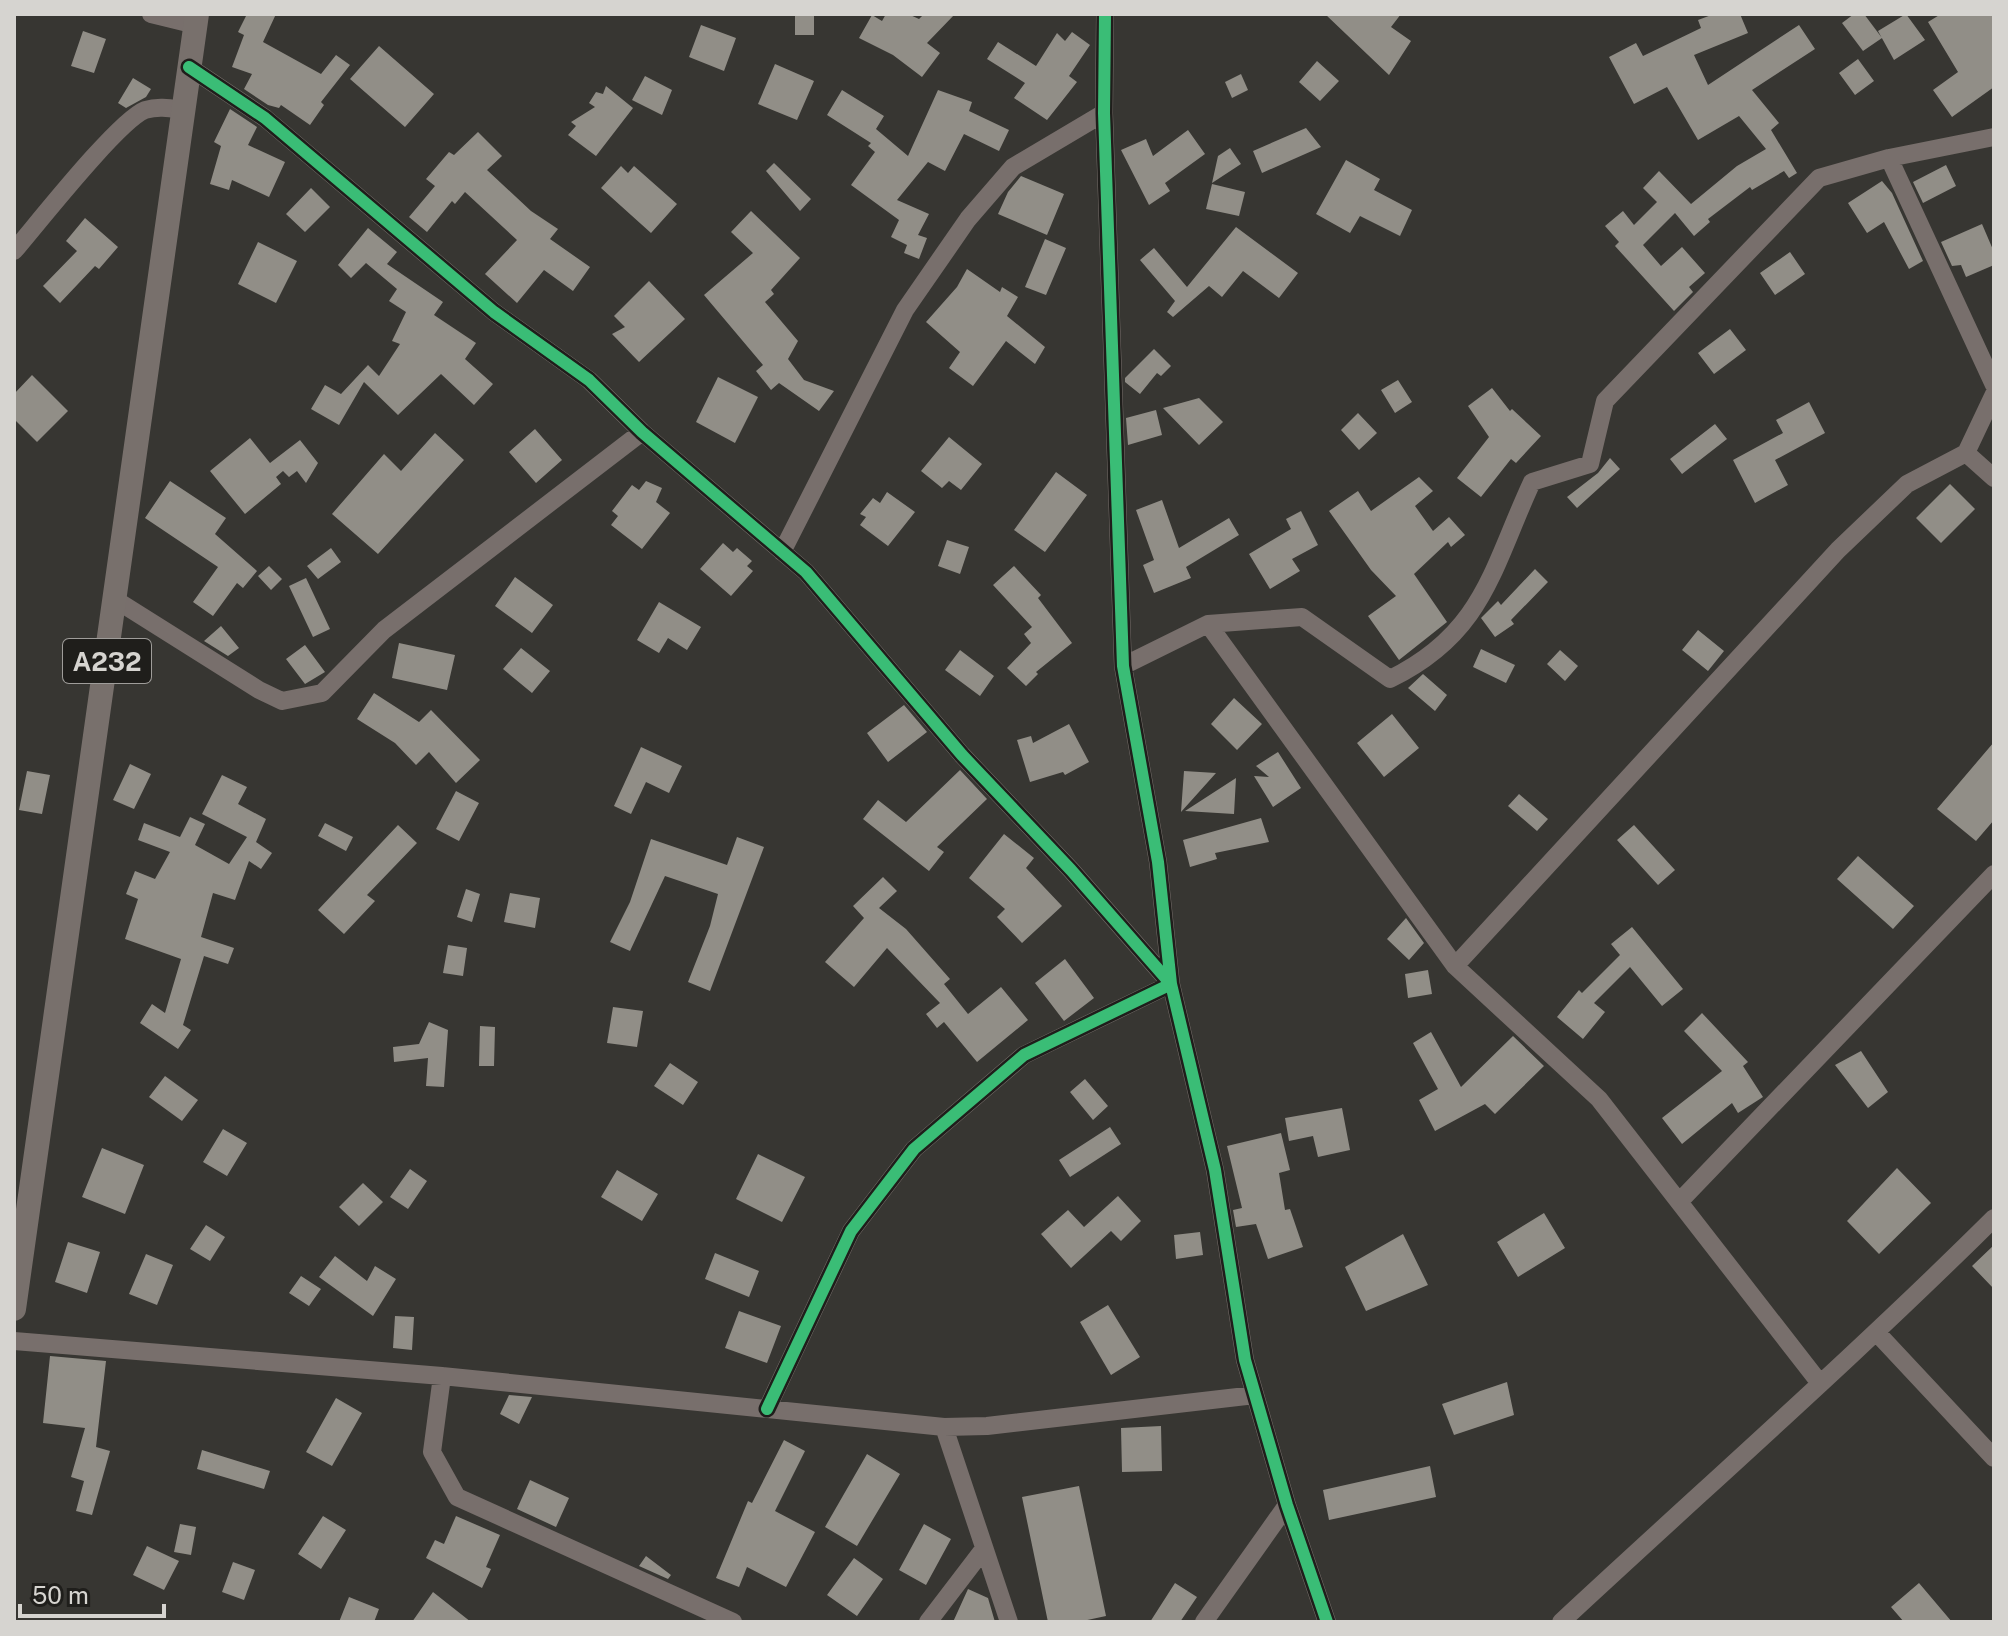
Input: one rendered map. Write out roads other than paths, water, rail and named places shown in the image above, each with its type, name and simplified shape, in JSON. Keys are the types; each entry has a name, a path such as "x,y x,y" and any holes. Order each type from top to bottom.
{"main road":[{"name":"A232","path":"14,1309 197,20"}],"street":[{"path":"151,14 197,20"},
{"path":"1105,14 1104,113 1123,666 1158,862 1171,984 1215,1170 1245,1360 1287,1505 1327,1622"},
{"path":"189,67 265,118 494,312 589,380 642,432 806,572 962,755 1071,870 1171,984"},
{"path":"14,251 116,134 142,111 159,107 182,110"},
{"path":"782,552 905,310 968,219 1013,167 1104,113"},
{"path":"1123,666 1208,624 1302,617 1390,679 1409,670 1463,626 1492,581 1505,540 1532,482 1590,464 1605,401 1819,178 1889,158 1994,137"},
{"path":"1889,158 1994,385"},
{"path":"1455,966 1838,550 1907,484 1966,453 1994,394"},
{"path":"116,600 259,690 282,701 322,693 384,630 642,432"},
{"path":"1966,453 1994,478"},
{"path":"1208,624 1455,966 1599,1099 1819,1382"},
{"path":"1679,1202 1994,874"},
{"path":"767,1409 851,1231 914,1149 1024,1055 1171,984"},
{"path":"1561,1622 1819,1382 1878,1334 1994,1218"},
{"path":"1878,1334 1994,1458"},
{"path":"14,1341 442,1376 944,1427 987,1426 1255,1395"},
{"path":"442,1376 432,1452 457,1497 733,1622"},
{"path":"944,1427 1009,1622"},
{"path":"1204,1622 1287,1505"},
{"path":"928,1622 983,1550"}]}
